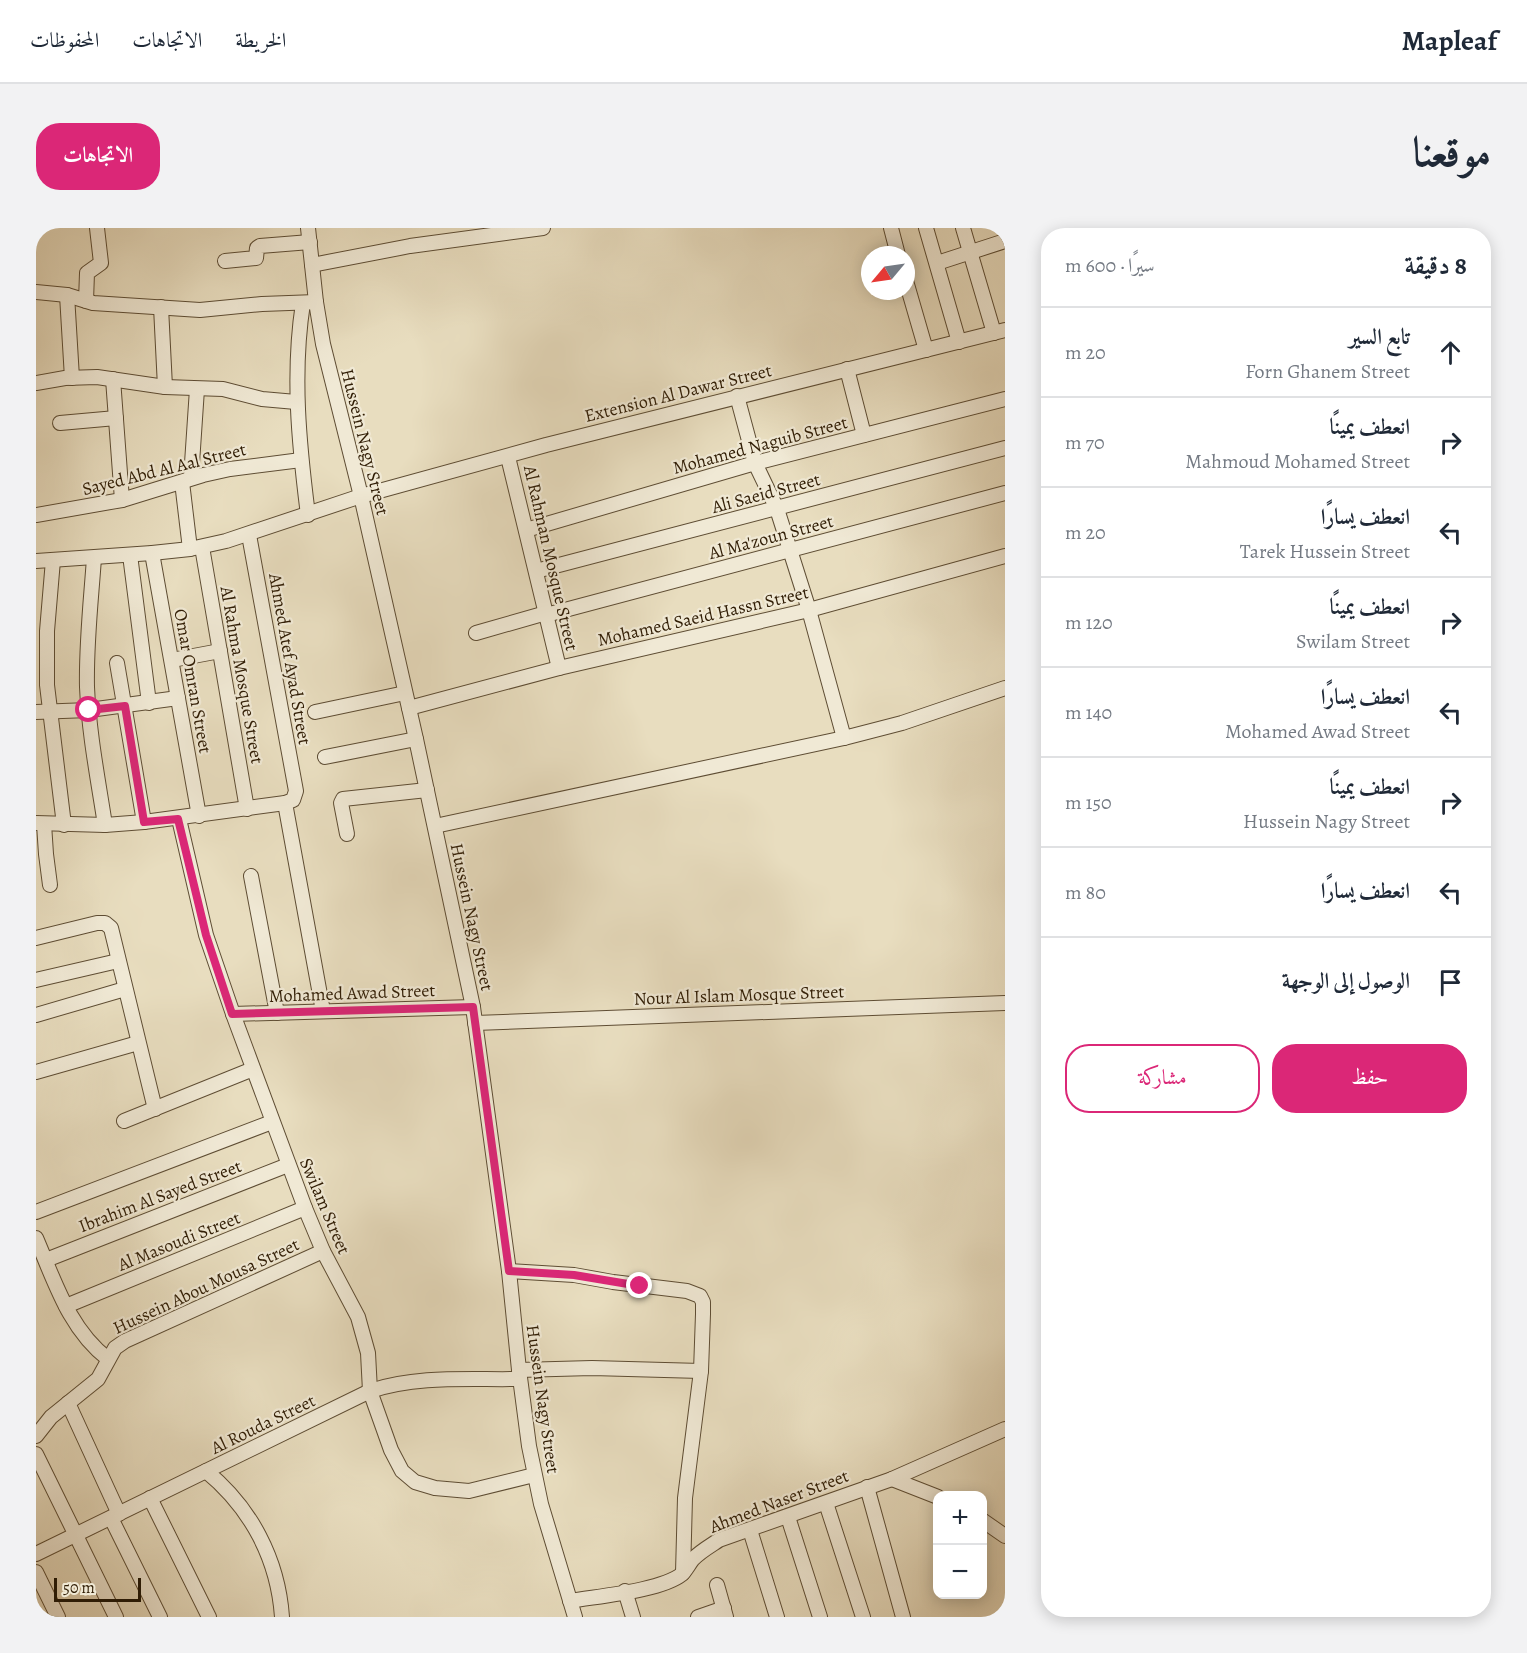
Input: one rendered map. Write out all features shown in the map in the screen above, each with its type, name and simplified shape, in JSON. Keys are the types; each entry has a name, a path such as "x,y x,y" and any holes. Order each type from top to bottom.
{"street":[{"path":"86,301 87,273 101,263 97,228"},
{"path":"312,265 410,246 543,228"},
{"path":"891,228 896,246"},
{"path":"927,228 959,342"},
{"path":"963,228 970,254 1000,332"},
{"path":"937,263 1004,244 998,228"},
{"path":"225,261 256,258 257,248 260,246 309,235"},
{"name":"Hussein Nagy Street","path":"309,235 312,265 309,303 323,344 361,496 473,1007 509,1271 519,1375 534,1475 575,1617"},
{"path":"36,292 67,295 86,301 200,310 309,303 299,338 296,402 308,515"},
{"path":"67,295 72,378"},
{"path":"912,300 926,350"},
{"path":"161,307 165,387"},
{"name":"Extension Al Dawar Street","path":"36,561 196,548 249,535 361,496 737,396 1000,332"},
{"path":"847,369 864,435"},
{"path":"36,383 72,378 113,379 165,387 223,389 262,399 296,402"},
{"path":"113,379 122,500"},
{"name":"Al Rahma Mosque Street","path":"197,389 187,480 196,548 220,651 247,808"},
{"path":"737,396 756,463 777,509 809,610 844,738"},
{"name":"Mohamed Naguib Street","path":"526,530 756,463 1005,399"},
{"path":"60,423 116,418"},
{"name":"Ali Saeid Street","path":"536,571 1005,448"},
{"name":"Al Rahman Mosque Street","path":"508,457 559,668"},
{"name":"Sayed Abd Al Aal Street","path":"36,515 122,500 230,469 301,460"},
{"name":"Al Ma'zoun Street","path":"476,633 1005,493"},
{"name":"Ahmed Atef Ayad Street","path":"249,535 296,790 293,800 285,803"},
{"name":"Omar Omran Street","path":"152,553 199,816"},
{"path":"130,555 149,703"},
{"name":"Mohamed Saeid Hassn Street","path":"409,708 559,668 809,610 1005,556"},
{"path":"94,558 88,636 89,710 105,825"},
{"path":"53,560 42,712 64,825"},
{"path":"172,660 220,651"},
{"path":"117,663 144,822"},
{"path":"435,826 844,738 902,723 1005,688"},
{"path":"315,712 405,693"},
{"path":"42,712 89,710 178,698"},
{"path":"325,757 416,739"},
{"path":"347,834 341,803 343,800 427,790"},
{"path":"50,885 40,824 105,825 144,822 285,803 323,1011"},
{"name":"Swilam Street","path":"178,819 206,935 232,1014 288,1166 323,1251 358,1317 368,1353 370,1391 391,1450 402,1471 415,1482 451,1491 469,1491 534,1475"},
{"path":"251,876 277,1013"},
{"path":"36,938 97,923 105,923 111,928 155,1109"},
{"path":"36,980 118,961"},
{"path":"36,1015 125,989"},
{"name":"Nour Al Islam Mosque Street","path":"475,1023 1005,1003"},
{"name":"Mohamed Awad Street","path":"232,1014 473,1007"},
{"path":"36,1072 138,1042"},
{"path":"124,1121 253,1069"},
{"path":"36,1212 272,1122"},
{"name":"Ibrahim Al Sayed Street","path":"46,1260 288,1166"},
{"name":"Al Masoudi Street","path":"66,1306 306,1209"},
{"path":"36,1238 66,1306 84,1337 108,1359"},
{"name":"Hussein Abou Mousa Street","path":"36,1436 51,1417 91,1387 104,1370 115,1348 125,1341 323,1251"},
{"path":"509,1271 574,1275 622,1284 695,1293 703,1302 701,1371 685,1498 683,1574"},
{"name":"Al Rouda Street","path":"36,1553 370,1391 393,1384 418,1380 519,1375 592,1368 701,1371"},
{"path":"68,1403 160,1617"},
{"name":"Ahmed Naser Street","path":"570,1600 655,1586 683,1574 705,1548 719,1540 892,1479 1005,1429"},
{"path":"36,1454 116,1617"},
{"path":"206,1471 242,1507 257,1530 269,1554 278,1582 282,1617"},
{"path":"892,1479 933,1495"},
{"path":"867,1487 903,1617"},
{"path":"150,1498 209,1617"},
{"path":"826,1503 863,1617"},
{"path":"788,1517 820,1617"},
{"path":"987,1523 1005,1536"},
{"path":"750,1530 777,1617"},
{"path":"36,1572 58,1617"},
{"path":"698,1617 725,1613 717,1585"},
{"path":"625,1591 633,1617"}],"route":[{"path":"89,710 125,706 144,822 178,819 206,935 232,1014 473,1007 509,1271 574,1275 640,1286"}]}
